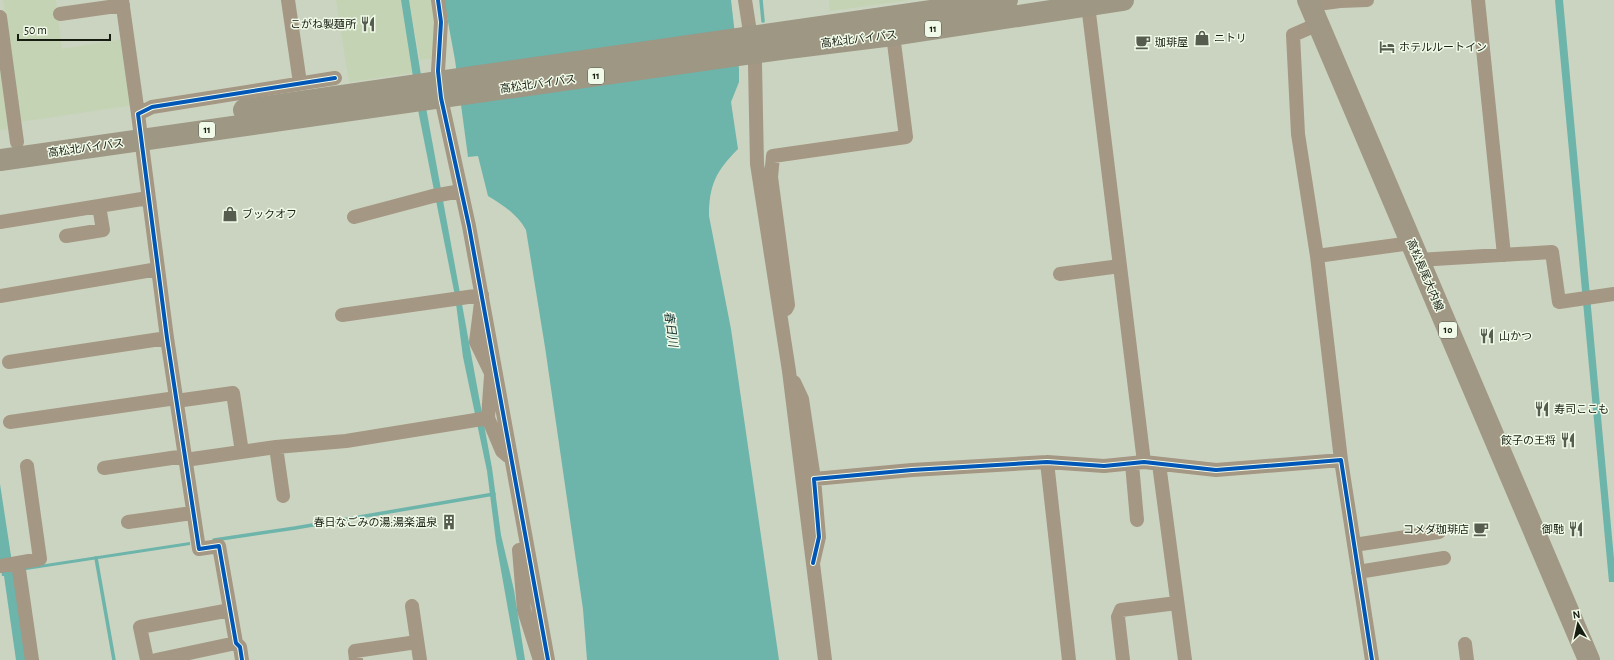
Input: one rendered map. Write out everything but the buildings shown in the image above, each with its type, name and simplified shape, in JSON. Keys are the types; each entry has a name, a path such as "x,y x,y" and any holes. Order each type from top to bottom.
{"highway":[{"name":"高松北バイパス","path":"9,144 140,126 432,91 851,32 1007,0"},
{"name":"高松北バイパス","path":"851,32 893,35 1123,0"},
{"name":"高松北バイパス","path":"0,160 140,126"}],"main road":[{"name":"高松長尾大内線","path":"1312,10 1589,660"}],"street":[{"path":"288,0 300,83"},
{"path":"438,0 441,22 432,91 461,191 482,295 494,373 511,459 543,658"},
{"path":"745,0 747,46 757,164 789,371 825,660"},
{"path":"1368,0 1340,1 1312,10 1293,34 1298,134 1318,256 1341,460 1372,660"},
{"path":"1478,0 1504,255"},
{"path":"60,14 123,2 167,338 198,548 219,546 236,643 240,647 242,660"},
{"path":"1088,5 1120,266 1138,463 1137,520"},
{"path":"0,17 9,144"},
{"path":"780,316 788,305 771,177 773,156 906,137 893,35"},
{"path":"140,126 152,107 335,78"},
{"path":"354,217 438,195 461,191"},
{"path":"0,222 148,198"},
{"path":"66,236 103,230 99,206"},
{"path":"1318,256 1415,251 1504,255 1552,252 1559,302 1614,294"},
{"path":"1060,274 1120,266"},
{"path":"0,296 158,270"},
{"path":"342,315 482,295"},
{"path":"9,362 167,338"},
{"path":"789,371 802,399 814,479 819,537 813,562"},
{"path":"494,373 488,418 502,451 511,459"},
{"path":"10,422 176,399 233,393 242,452"},
{"path":"104,468 276,447 346,441 488,418"},
{"path":"276,447 283,496"},
{"path":"814,479 912,470 1047,462 1104,466 1138,463 1216,470 1341,460"},
{"path":"1047,462 1069,660"},
{"path":"1159,464 1185,660"},
{"path":"1,566 18,568 40,558 27,466"},
{"path":"128,522 192,514"},
{"path":"1354,545 1439,532"},
{"path":"1358,572 1444,558"},
{"path":"18,568 32,660"},
{"path":"1123,660 1118,617 1121,610 1177,603"},
{"path":"412,606 420,660"},
{"path":"147,660 140,627 230,610"},
{"path":"356,660 355,651 417,642"},
{"path":"156,660 236,643"},
{"path":"1465,644 1467,660"}],"shaded area":[{"path":"3,0 56,0 62,49 124,39 134,105 20,122"},
{"path":"336,0 401,0 413,73 349,82"},
{"path":"409,0 434,0 436,58 420,60"},
{"path":"829,0 911,0 830,11"},
{"path":"0,52 11,129 0,130"}],"water":[{"path":"401,0 409,0 427,113 492,468 501,535 514,590 525,660 517,660 496,542 487,471 463,357 455,296 419,115"},
{"name":"春日川","path":"444,0 731,0 739,69 739,82 731,102 738,149 724,164 715,179 710,196 709,216 731,329 779,660 587,660 583,609 545,347 526,230 518,219 504,206 488,196 478,156 468,157 455,60"},
{"path":"1555,0 1563,0 1614,559 1614,582 1609,582"},
{"path":"0,484 13,569 190,542 190,545 13,572 26,660 16,660 4,576 2,576 0,565"}],"waterway":[{"path":"761,0 763,21"},
{"path":"214,540 295,528 494,494"},
{"path":"96,558 114,660"}],"cycle path":[{"path":"438,0 441,22 438,71 441,98 469,226 548,660"},
{"path":"242,660 240,647 236,643 219,546 199,549 167,338 138,114 152,107 335,78"},
{"path":"813,563 819,537 814,479 912,470 1047,462 1104,466 1144,462 1216,470 1341,460 1372,660"}],"place":[{"name":"こがね製麺所","path":"368,24"},
{"name":"ニトリ","path":"1202,38"},
{"name":"珈琲屋","path":"1143,42"},
{"name":"ホテルルートイン","path":"1387,47"},
{"name":"ブックオフ","path":"230,214"},
{"name":"山かつ","path":"1487,336"},
{"name":"寿司ここも","path":"1542,409"},
{"name":"餃子の王将","path":"1568,440"},
{"name":"春日なごみの湯;湯楽温泉","path":"449,522"},
{"name":"コメダ珈琲店","path":"1481,529"},
{"name":"御馳","path":"1576,529"}]}
